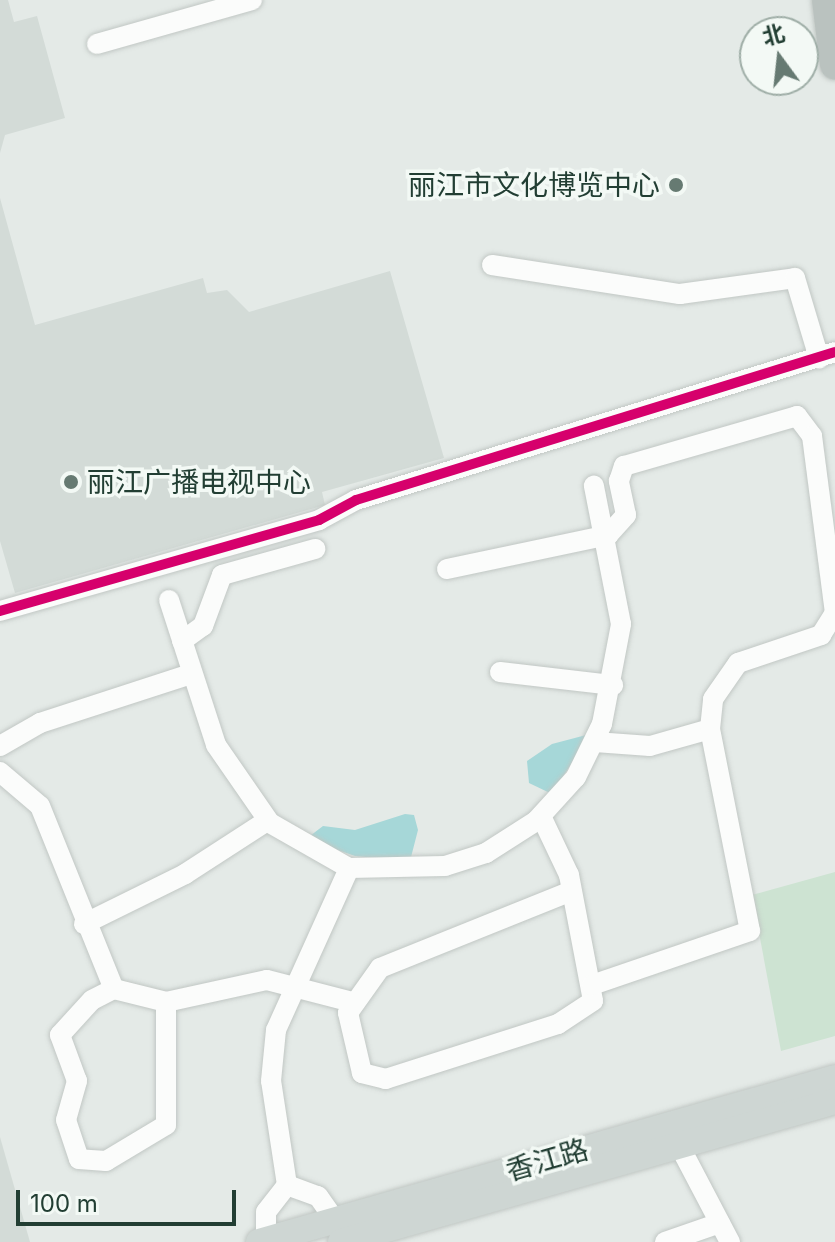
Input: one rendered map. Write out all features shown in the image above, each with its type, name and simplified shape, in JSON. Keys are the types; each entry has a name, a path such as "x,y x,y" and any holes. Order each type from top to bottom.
{"highway":[{"path":"827,0 835,65"}],"main road":[{"name":"香江路","path":"338,1231 835,1078"},
{"name":"香江路","path":"263,1241 338,1231 679,1145 835,1101"}],"street":[{"path":"97,44 252,0"},
{"path":"0,611 319,520 356,500 827,355 795,278 680,294 492,265"},
{"path":"447,569 608,535 627,510 619,481 624,466 797,416 812,436 835,613 821,635 731,668 713,699 710,729 750,931 592,985"},
{"path":"169,600 216,745 267,821 349,868 445,866 495,848 541,816 595,742 613,685 621,624 608,535 594,486"},
{"path":"182,641 203,626 222,575 315,549"},
{"path":"500,672 613,685"},
{"path":"114,989 84,924 63,851 13,770 7,744 40,723 191,674"},
{"path":"595,742 650,746 710,729"},
{"path":"0,772 22,786"},
{"path":"541,816 569,875 567,893 592,985 593,1001 570,1019 380,1080 356,1063 347,1021 352,1002 393,960 567,893"},
{"path":"84,924 185,874 267,821"},
{"path":"263,1241 266,1212 287,1185 271,1066 292,983 349,868"},
{"path":"166,1002 166,1125 106,1161 88,1163 76,1156 67,1129 77,1081 60,1035 82,1007 114,989 166,1002 244,982 292,983 352,1002"},
{"path":"679,1145 730,1242"},
{"path":"287,1185 318,1196 338,1231"},
{"path":"665,1242 720,1223"}],"shaded area":[{"path":"0,0 8,0 14,22 37,16 65,118 5,135 0,153"},
{"path":"0,198 35,325 203,278 207,293 227,290 249,312 390,271 444,458 322,492 325,505 15,593 0,541"},
{"path":"0,1137 30,1242 0,1242"}],"green space":[{"path":"835,872 835,1036 781,1051 752,895"}],"water":[{"path":"590,734 552,794 529,783 527,761 552,744"},
{"path":"405,814 414,815 418,830 410,861 355,856 306,839 323,826 355,830"}],"cycle path":[{"path":"0,611 319,520 356,500 835,352"}],"place":[{"name":"丽江市文化博览中心","path":"676,185"},
{"name":"丽江广播电视中心","path":"71,482"}]}
